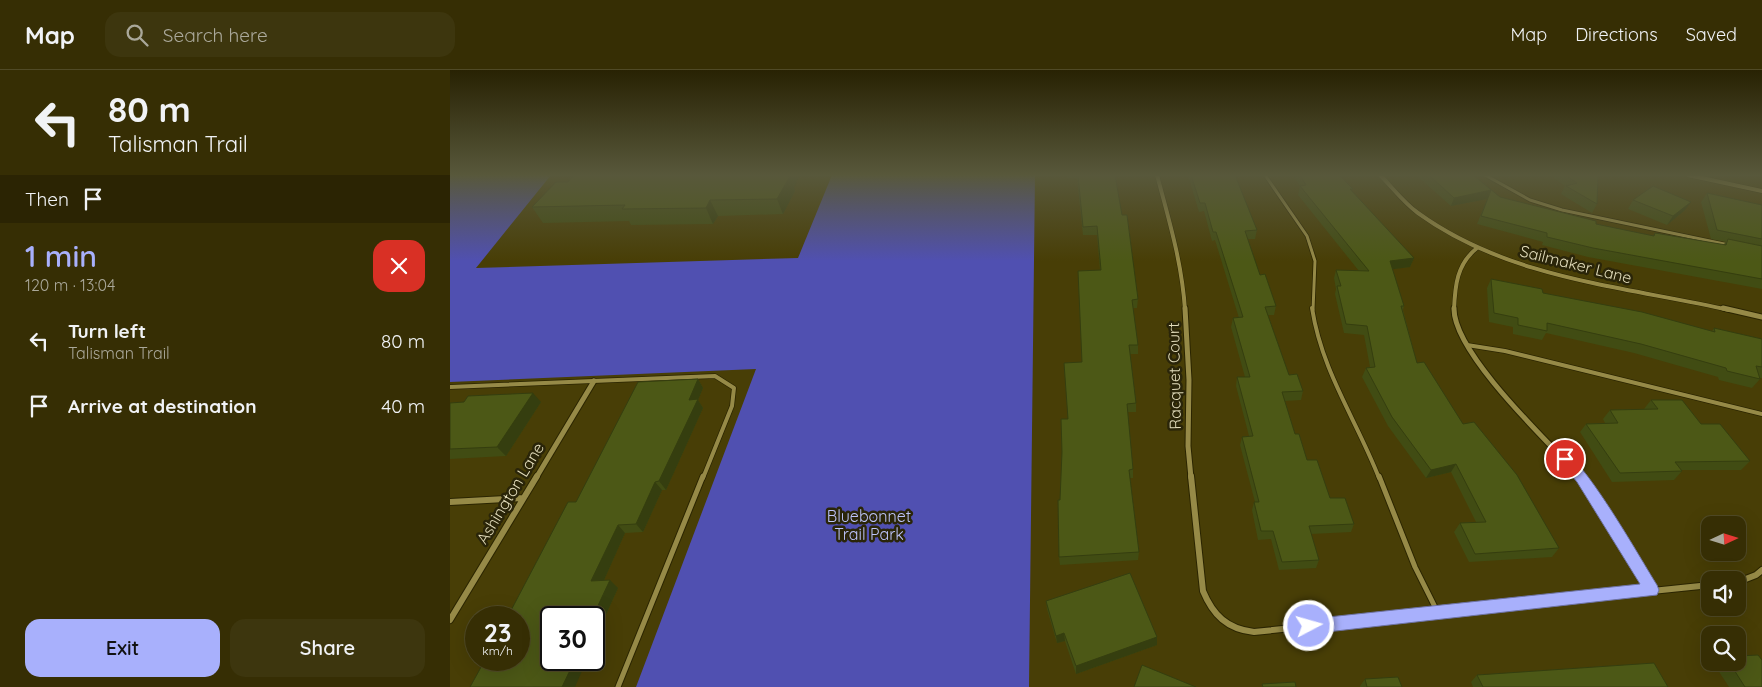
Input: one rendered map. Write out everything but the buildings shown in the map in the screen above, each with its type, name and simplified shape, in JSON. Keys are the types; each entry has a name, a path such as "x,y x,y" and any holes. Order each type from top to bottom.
{"street":[{"name":"Racquet Court","path":"1165,204 1175,241 1184,292 1189,380 1188,446 1201,579 1207,602 1219,618 1239,631 1254,632 1701,586"},
{"name":"Sailmaker Lane","path":"1405,204 1432,224 1477,248 1517,264 1575,280 1762,317"},
{"path":"1477,248 1467,256 1458,272 1455,288 1454,318 1467,345 1493,382 1582,478 1652,590"},
{"name":"Ashington Lane","path":"450,620 594,381"},
{"path":"450,502 523,498"},
{"path":"1746,579 1762,570"}],"lane":[{"path":"1285,204 1307,236 1315,261 1312,306 1316,333 1327,368 1372,457 1415,567 1438,612"},
{"path":"1543,204 1735,246"},
{"path":"1467,345 1505,351 1762,414"},
{"path":"450,387 699,375 715,376 734,388 732,406 618,687"}],"green space":[{"name":"Bluebonnet Trail Park","path":"450,204 528,204 476,268 798,258 820,204 1035,204 1029,687 636,687 756,369 450,382"}],"route":[{"path":"1309,626 1652,590 1582,478 1565,459"}]}
